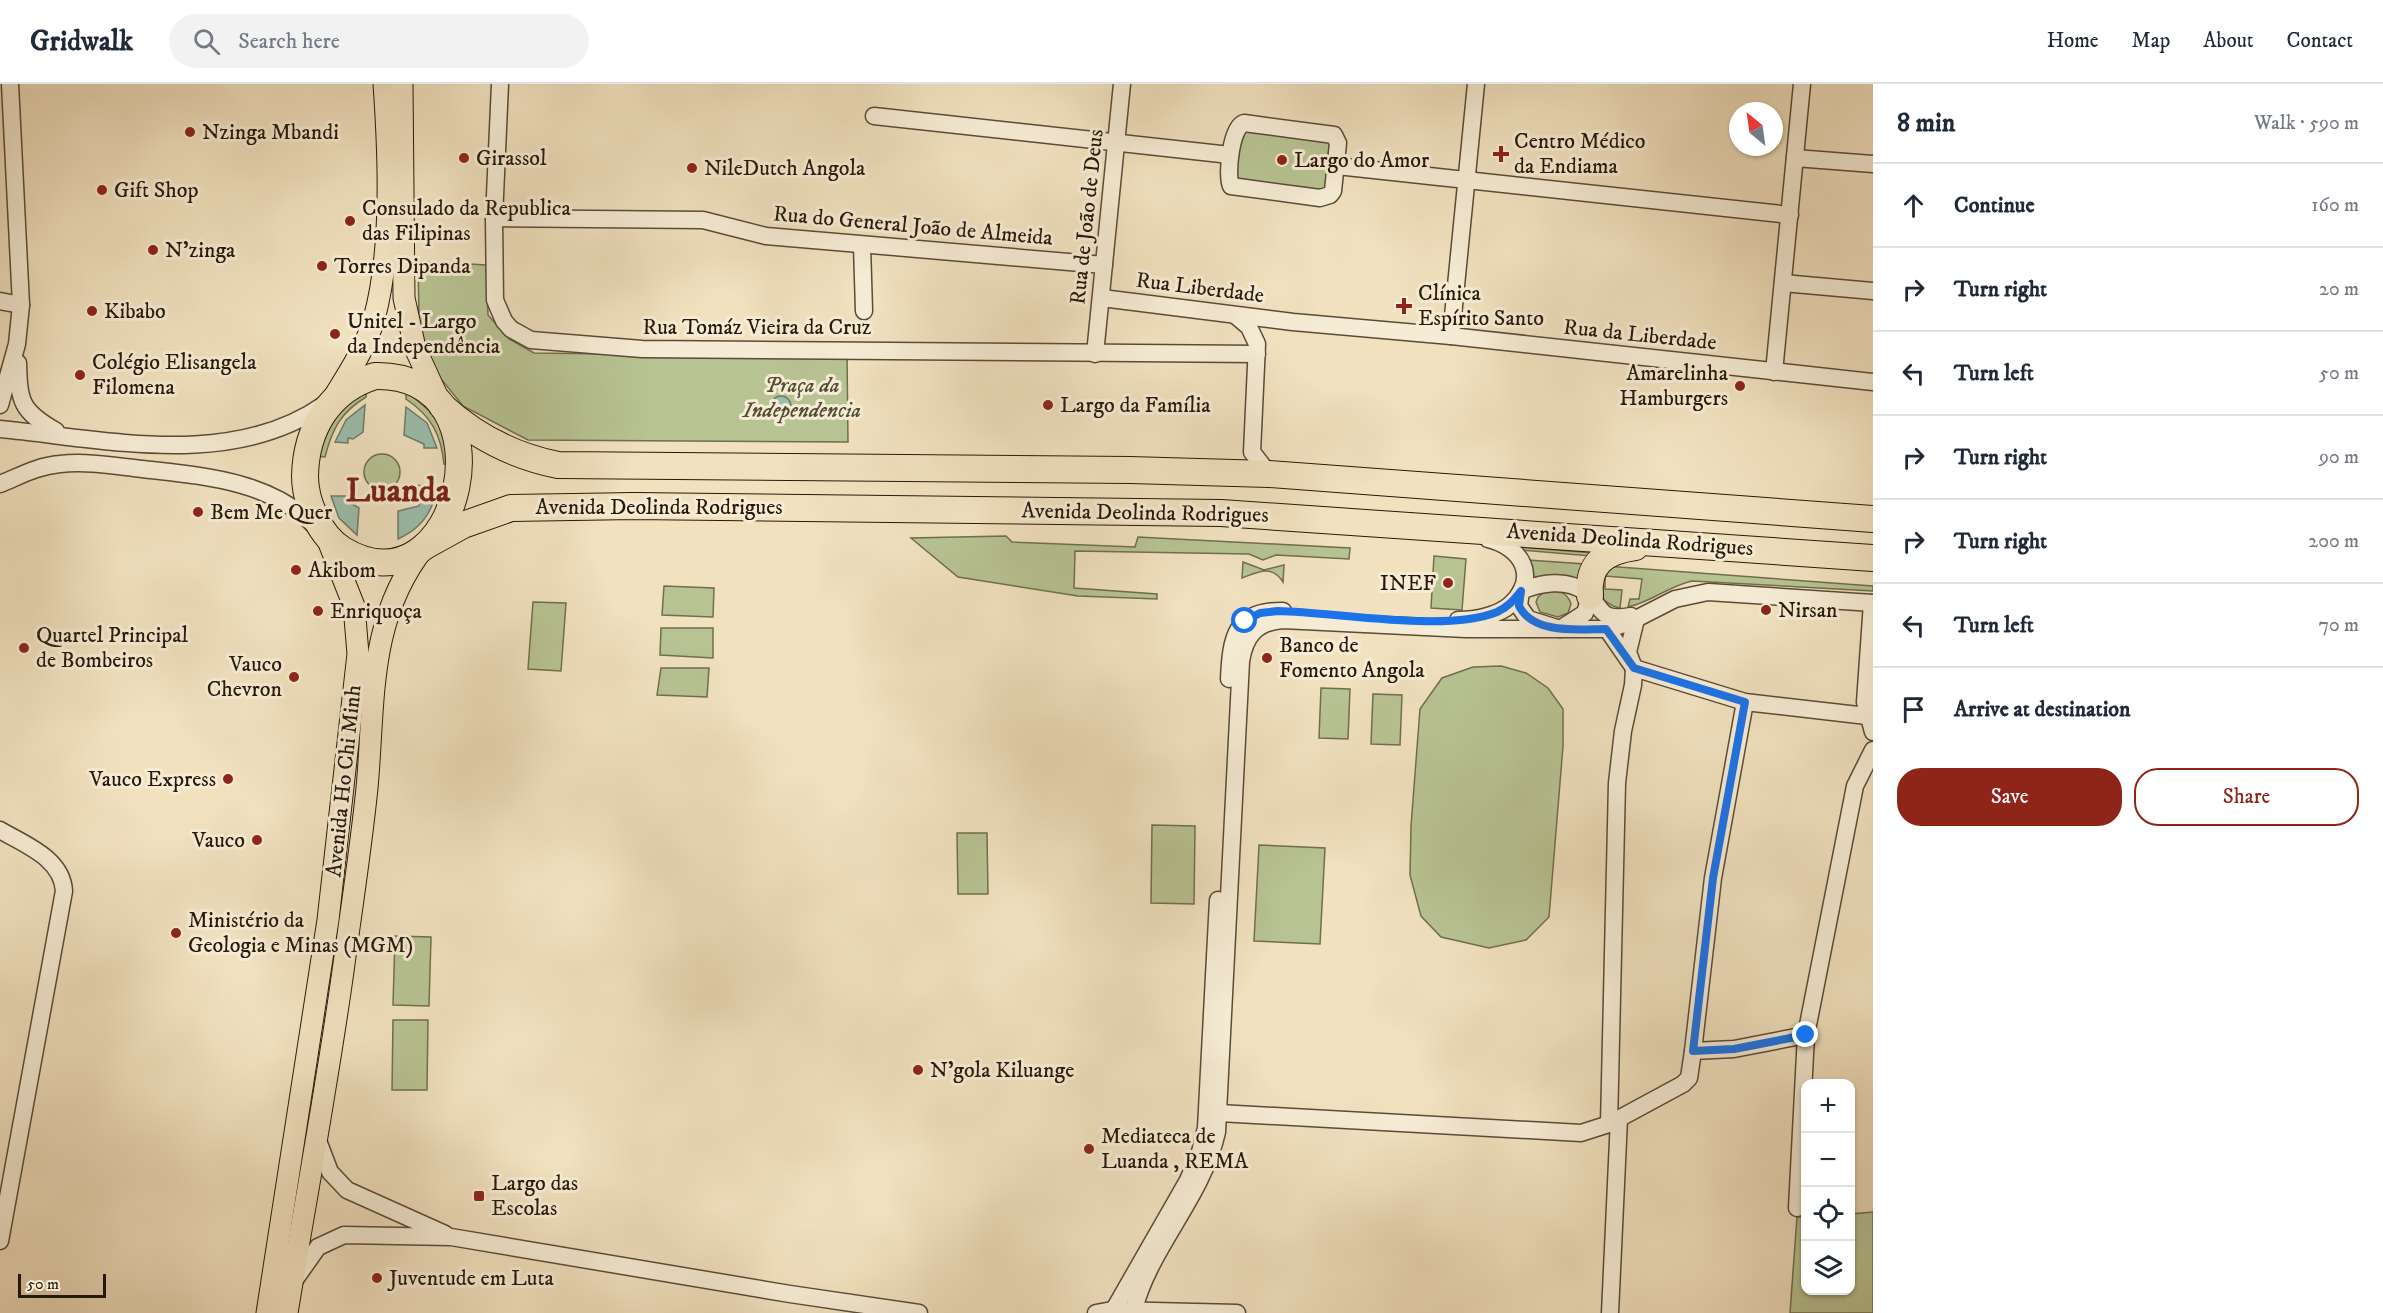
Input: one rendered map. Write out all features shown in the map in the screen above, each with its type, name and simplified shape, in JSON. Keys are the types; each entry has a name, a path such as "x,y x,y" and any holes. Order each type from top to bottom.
{"highway":[{"path":"391,376 418,385 442,406 456,439 460,477 452,508 444,523 425,546 407,558 380,562 363,559 327,538 310,501 305,480 306,463 314,429 333,398 366,379 391,376"},
{"name":"Avenida Deolinda Rodrigues","path":"442,406 467,428 502,448 532,460 558,465 1232,472 1873,519"},
{"name":"Avenida Deolinda Rodrigues","path":"425,546 486,514 511,508 540,506 1221,513 1873,558"},
{"path":"1590,596 1593,568 1603,556 1615,550 1668,543"}],"main road":[{"path":"402,84 404,298 415,348 442,406"},
{"path":"333,398 357,359 374,318 381,288 387,169 384,92"},
{"name":"Avenida Ho Chi Minh","path":"267,1313 328,920 358,654 354,606 327,538"},
{"name":"Avenida Ho Chi Minh","path":"287,1313 336,1023 359,857 377,658 387,612 395,592 425,546"}],"street":[{"path":"10,84 6,110 8,169 17,220 21,305 17,344 19,395 33,417 62,435"},
{"name":"Rua Tomáz Vieira da Cruz","path":"500,84 494,218 495,287 499,312 512,330 522,337 537,342 642,349 1095,354 1257,349"},
{"name":"Rua de João de Deus","path":"1095,354 1122,84"},
{"path":"1451,336 1476,84"},
{"path":"1774,372 1802,84"},
{"path":"874,116 1230,154"},
{"path":"1249,123 1334,135 1338,143 1337,166 1333,191 1330,195 1320,198 1232,186 1229,181 1230,154 1239,124 1249,123"},
{"path":"1796,158 1873,164"},
{"path":"1337,166 1790,215"},
{"name":"Rua do General João de Almeida","path":"494,218 683,219 766,236 1104,265"},
{"path":"0,221 17,220"},
{"path":"862,245 864,311"},
{"path":"1783,283 1873,291"},
{"name":"Rua Liberdade","path":"1102,297 1293,322"},
{"path":"0,301 21,305"},
{"path":"1236,316 1249,327 1257,349 1252,452 1269,474"},
{"path":"1257,349 1270,329 1293,322"},
{"name":"Rua da Liberdade","path":"1293,322 1451,336 1873,382"},
{"path":"0,405 17,344"},
{"path":"0,429 173,444 241,441 299,420 333,398"},
{"path":"1232,472 1252,452"},
{"path":"2,485 33,469 68,463 110,465 212,478 271,496 311,522 327,538"},
{"path":"1432,526 1511,547 1523,564 1519,606 1528,619 1560,629 1585,613 1590,596"},
{"path":"1107,1312 1131,1277 1187,1182 1199,1156 1206,1128 1230,656 1235,632 1252,616 1269,611 1467,620 1500,611 1510,604 1521,591 1556,583 1577,587 1590,596 1595,605 1609,616 1643,615"},
{"path":"1133,1312 1146,1274 1206,1168 1220,1113 1241,661 1246,638 1261,625 1283,620 1466,629 1606,629 1643,615 1675,599 1708,592 1872,603 1865,702 1873,732"},
{"path":"1610,1313 1617,783 1634,668 1628,652 1643,615"},
{"path":"1606,629 1634,668 1745,702 1868,716"},
{"path":"1220,1113 1581,1133 1614,1122 1683,1084 1689,1078 1713,878 1745,702"},
{"path":"1797,1208 1806,1035 1856,786 1873,750"},
{"path":"0,830 53,865 63,880 64,891 0,1241"},
{"path":"1693,1051 1734,1049 1806,1035"},
{"path":"316,1135 330,1173 347,1190 452,1237"},
{"path":"291,1287 318,1246 344,1235 452,1237 790,1294 920,1313"},
{"path":"1083,1313 1109,1299 1131,1277"},
{"path":"1107,1312 1238,1313"}],"green space":[{"path":"1239,125 1334,138 1328,192 1233,183"},
{"name":"Praça da Independencia","path":"418,261 486,265 488,315 509,339 534,353 685,355 847,353 848,442 528,440 463,406 428,363 419,318"},
{"path":"367,388 366,397 344,415 334,430 325,457 317,456 334,417"},
{"path":"406,391 439,419 453,465 444,464 443,453 433,427 422,412 406,399"},
{"path":"382,454 394,460 400,472 394,484 382,490 370,484 364,472 370,460"},
{"path":"414,485 438,487 437,495 413,494 409,498 407,495"},
{"path":"1006,536 1012,542 1135,547 1138,537 1350,548 1349,559 1276,555 1263,560 1249,554 1075,551 1074,588 1157,594 1157,599 1078,596 958,577 911,538"},
{"path":"1519,547 1594,553 1591,556 1522,550"},
{"name":"INEF","path":"1434,556 1466,559 1462,610 1431,608"},
{"path":"1528,560 1585,564 1580,581 1531,579"},
{"path":"1243,562 1264,570 1284,565 1283,582 1279,576 1269,571 1242,578"},
{"path":"1605,566 1873,586 1873,591 1692,581 1628,607 1630,599 1639,599 1642,579 1605,576 1605,589 1622,590 1620,608 1601,598"},
{"path":"664,586 714,588 713,617 662,615"},
{"path":"1546,591 1558,592 1567,596 1571,604 1568,613 1558,617 1540,612 1536,602 1538,597"},
{"path":"533,602 566,603 561,671 528,669"},
{"path":"661,628 713,628 713,658 660,655"},
{"path":"1501,666 1526,673 1548,688 1563,709 1563,746 1549,917 1526,940 1489,948 1441,937 1421,916 1410,875 1411,826 1420,709 1442,678 1473,667"},
{"path":"661,668 709,668 707,697 657,695"},
{"path":"1321,688 1350,689 1348,739 1319,738"},
{"path":"1373,694 1402,695 1400,745 1371,744"},
{"path":"1152,825 1195,826 1194,904 1151,903"},
{"path":"957,833 987,833 988,894 958,894"},
{"path":"1259,845 1325,848 1320,944 1254,941"},
{"path":"395,936 431,937 429,1006 393,1005"},
{"path":"393,1020 428,1020 427,1090 392,1090"},
{"path":"1873,1212 1873,1313 1790,1313 1797,1217 1801,1217 1801,1295 1855,1295 1855,1214"}],"shaded area":[{"path":"781,396 788,399 791,406 788,413 781,416 774,413 771,406 774,399"},
{"path":"365,405 363,432 353,439 348,438 348,443 335,442 346,420"},
{"path":"406,407 427,423 437,448 424,448 424,444 404,435"},
{"path":"331,496 345,496 345,500 359,508 357,535 339,518"},
{"path":"420,501 433,503 419,525 398,539 398,511 419,506"}],"place":[{"name":"Nzinga Mbandi","path":"190,132"},
{"name":"Centro Médico da Endiama","path":"1501,154"},
{"name":"Girassol","path":"464,158"},
{"name":"Largo do Amor","path":"1282,160"},
{"name":"NileDutch Angola","path":"692,168"},
{"name":"Gift Shop","path":"102,190"},
{"name":"Consulado da Republica das Filipinas","path":"350,221"},
{"name":"N'zinga","path":"153,250"},
{"name":"Torres Dipanda","path":"322,266"},
{"name":"Clínica Espírito Santo","path":"1404,306"},
{"name":"Kibabo","path":"92,311"},
{"name":"Unitel - Largo da Independência","path":"335,334"},
{"name":"Colégio Elisangela Filomena","path":"80,375"},
{"name":"Amarelinha Hamburgers","path":"1740,386"},
{"name":"Largo da Família","path":"1048,405"},
{"name":"Bem Me Quer","path":"198,512"},
{"name":"Akibom","path":"296,570"},
{"name":"INEF","path":"1448,583"},
{"name":"Nirsan","path":"1766,610"},
{"name":"Enriquoça","path":"318,611"},
{"name":"Quartel Principal de Bombeiros","path":"24,648"},
{"name":"Banco de Fomento Angola","path":"1267,658"},
{"name":"Vauco Chevron","path":"294,677"},
{"name":"Vauco Express","path":"228,779"},
{"name":"Vauco","path":"257,840"},
{"name":"Ministério da Geologia e Minas (MGM)","path":"176,933"},
{"name":"N'gola Kiluange","path":"918,1070"},
{"name":"Mediateca de Luanda , REMA","path":"1089,1149"},
{"name":"Largo das Escolas","path":"479,1196"},
{"name":"Juventude em Luta","path":"377,1278"}],"district":[{"name":"Luanda","path":"398,491"}],"route":[{"path":"1245,621 1252,616 1269,611 1467,620 1500,611 1510,604 1521,591 1519,606 1528,619 1560,629 1606,629 1634,668 1745,702 1742,729 1729,783 1713,878 1704,962 1696,1006 1693,1051 1734,1049 1806,1035"}]}
